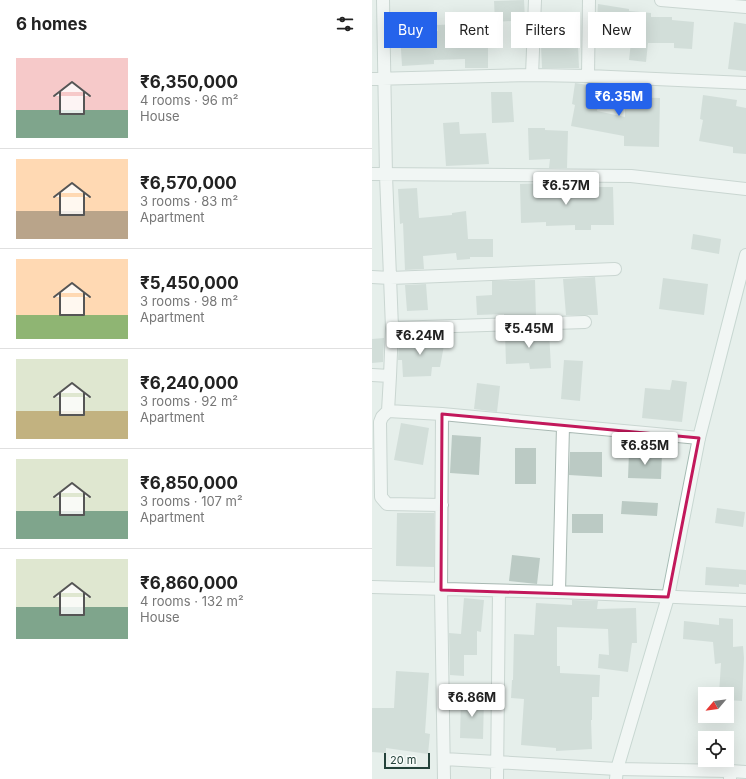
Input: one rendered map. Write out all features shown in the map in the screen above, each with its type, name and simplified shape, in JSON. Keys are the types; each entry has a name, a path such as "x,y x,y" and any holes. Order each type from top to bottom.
{"street":[{"path":"383,0 378,79 386,174 392,328 388,411 382,417 380,422 381,497 387,504 442,505"},
{"path":"532,75 534,0"},
{"path":"588,76 589,0"},
{"path":"661,0 746,7"},
{"path":"378,79 532,75 746,83"},
{"path":"372,174 631,176 746,189"},
{"path":"616,774 668,597 699,438 746,255"},
{"path":"372,277 390,278 615,269"},
{"path":"392,328 585,322"},
{"path":"372,375 390,376"},
{"path":"388,411 442,414 699,438"},
{"path":"442,414 441,590 444,779"},
{"path":"559,592 563,426"},
{"path":"372,587 559,592 746,600"},
{"path":"497,779 499,591"},
{"path":"444,759 616,774 730,775 746,772"}],"highlighted area":[{"path":"442,414 699,438 668,597 441,590"}],"building":[{"path":"524,0 525,12 511,12 511,21 503,21 503,12 495,12 494,1"},
{"path":"598,4 640,12 598,12"},
{"path":"646,13 651,13 651,17 672,17 672,20 694,22 692,49 674,48 674,43 648,43 646,62 629,60 630,48 646,48"},
{"path":"734,22 746,24 746,71 728,69"},
{"path":"437,25 445,25 445,48 488,48 488,68 465,68 465,59 434,60 434,64 402,66 401,48 437,48"},
{"path":"541,48 578,48 579,68 542,68"},
{"path":"575,83 601,87 597,111 625,117 625,97 660,98 659,147 624,146 624,136 571,126 575,105 572,104"},
{"path":"491,92 512,92 514,122 492,123"},
{"path":"703,95 737,100 736,106 746,108 746,154 733,153 733,147 699,141 703,120 700,119"},
{"path":"459,122 460,134 486,133 489,164 446,166 443,123"},
{"path":"528,128 545,128 545,130 568,131 567,168 549,168 550,159 529,160"},
{"path":"520,184 569,184 569,193 594,192 594,187 613,187 614,225 591,225 591,230 575,230 575,225 546,226 546,222 521,223"},
{"path":"417,188 419,218 452,215 452,213 466,211 468,239 493,239 493,257 470,257 470,259 457,260 456,253 423,256 424,269 405,270 403,223 400,224 398,189"},
{"path":"693,234 721,239 719,254 691,249"},
{"path":"595,277 598,315 566,315 563,279"},
{"path":"663,278 708,284 704,315 659,309"},
{"path":"535,280 536,316 504,317 504,314 477,315 476,296 492,295 492,281"},
{"path":"426,284 428,310 407,311 405,285"},
{"path":"549,331 551,368 530,369 529,363 506,364 505,332"},
{"path":"417,337 417,340 445,340 440,367 432,367 431,376 403,377 402,360 398,360 399,338"},
{"path":"384,338 383,362 372,363 372,339"},
{"path":"564,360 583,361 580,401 561,399"},
{"path":"672,380 687,382 682,422 642,418 645,388 670,390"},
{"path":"477,383 500,386 497,412 474,409"},
{"path":"401,423 429,428 423,465 394,460"},
{"path":"452,435 481,437 479,475 450,473"},
{"path":"515,448 536,448 536,484 515,484"},
{"path":"570,452 602,452 602,477 569,475"},
{"path":"629,452 662,453 661,479 628,478"},
{"path":"622,501 658,503 657,516 621,514"},
{"path":"717,508 745,512 743,527 715,523"},
{"path":"397,513 434,513 434,567 396,566"},
{"path":"572,514 603,514 603,533 572,533"},
{"path":"512,555 540,558 537,584 509,581"},
{"path":"706,567 746,570 746,585 739,584 739,587 705,585"},
{"path":"464,598 484,600 481,632 477,631 477,655 464,655 464,676 450,675 449,633 461,634"},
{"path":"572,600 598,601 597,609 636,608 637,643 632,643 628,672 598,668 599,654 609,655 608,629 557,627 557,666 560,666 560,673 600,675 599,697 592,697 592,749 556,751 556,748 521,745 524,699 511,698 514,634 534,635 536,603 572,605"},
{"path":"719,618 733,619 733,647 743,646 744,658 742,701 734,700 734,687 719,687 721,663 715,664 713,642 683,639 684,621 719,625"},
{"path":"396,671 429,673 425,733 430,734 428,754 386,748 386,753 372,752 372,708 394,708"},
{"path":"461,697 484,698 483,739 460,738"}]}
